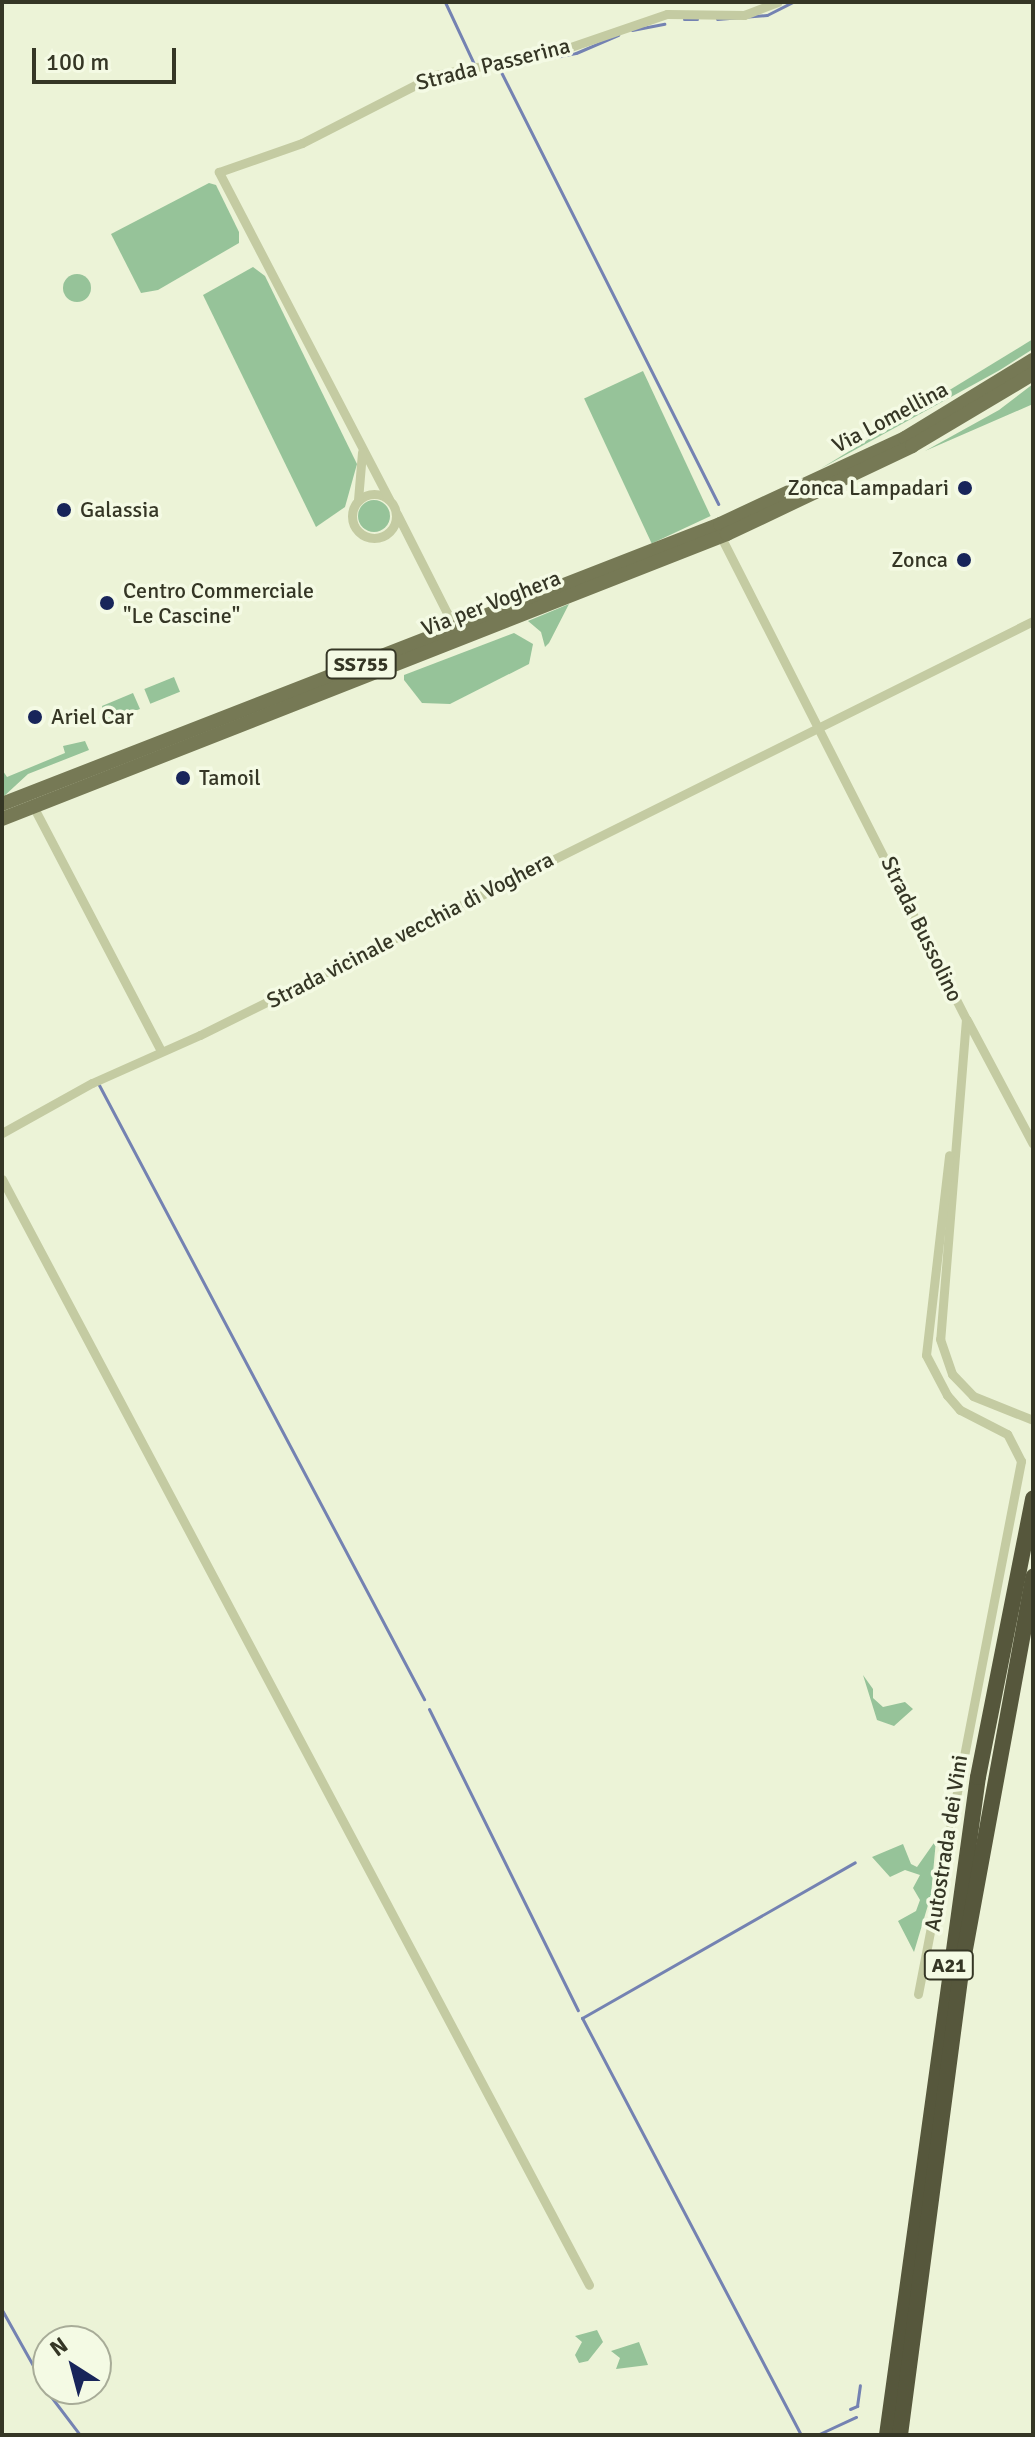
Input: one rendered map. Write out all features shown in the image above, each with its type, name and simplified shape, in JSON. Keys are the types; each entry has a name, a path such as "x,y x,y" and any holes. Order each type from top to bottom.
{"highway":[{"name":"Autostrada dei Vini","path":"887,2435 978,1777 1033,1498"},
{"name":"Autostrada dei Vini","path":"900,2435 961,1971 1033,1577"}],"main road":[{"name":"Via Lomellina","path":"723,532 905,438 1033,360"},
{"name":"Via Lomellina","path":"723,532 912,446 1033,374"},
{"name":"Via per Voghera","path":"2,804 459,625 723,532"},
{"name":"Via per Voghera","path":"2,819 723,532"}],"street":[{"name":"Strada Passerina","path":"361,449 219,172 302,143 435,75 556,52 667,14 744,15 778,2"},
{"path":"361,449 447,613 459,625"},
{"path":"361,449 358,500 352,521 366,537 386,535 396,513"},
{"path":"358,500 377,493 389,499"},
{"name":"Strada Bussolino","path":"723,532 966,1019 940,1339 947,1365 961,1385 1016,1417 1033,1420"},
{"name":"Strada vicinale vecchia di Voghera","path":"2,1133 161,1051 1033,621"},
{"path":"33,806 161,1051"},
{"path":"966,1019 1033,1144"},
{"path":"918,1994 1021,1461 1007,1434 960,1410 947,1395 926,1355 940,1209 955,1133"},
{"path":"2,1179 589,2285"}],"green space":[{"path":"209,183 216,185 239,232 239,243 158,290 141,293 111,234"},
{"path":"253,267 265,276 357,464 345,507 316,527 203,295"},
{"path":"77,274 87,278 91,288 87,298 77,302 67,298 63,288 67,278"},
{"path":"1033,339 1033,349 1000,370 820,469"},
{"path":"643,371 711,516 652,543 584,398"},
{"path":"1033,384 1033,404 925,451 999,410"},
{"path":"374,500 385,505 390,516 385,527 374,532 363,527 358,516 363,505"},
{"path":"569,604 545,647 541,632 528,621"},
{"path":"514,633 533,644 529,664 450,704 422,703 404,680 404,675"},
{"path":"174,677 180,692 150,704 144,689"},
{"path":"133,693 140,709 106,721 102,706"},
{"path":"85,741 89,750 28,774 2,798 3,771 7,777 65,753 63,746"},
{"path":"863,1675 873,1689 873,1698 883,1707 905,1702 913,1709 894,1726 877,1720"},
{"path":"936,1840 931,1895 914,1952 898,1921 916,1911 920,1900 913,1888 920,1875 905,1870 890,1877 872,1857 903,1844 911,1864 917,1867"},
{"path":"597,2330 603,2342 588,2361 579,2363 575,2355 582,2342 575,2336"},
{"path":"639,2342 648,2365 616,2369 620,2358 611,2351"}],"waterway":[{"path":"445,2 474,64"},
{"path":"717,19 767,15 793,2"},
{"path":"684,19 697,19"},
{"path":"632,30 664,24"},
{"path":"499,68 576,53 618,35"},
{"path":"499,68 718,504"},
{"path":"99,1085 424,1699"},
{"path":"429,1709 578,2010"},
{"path":"800,2433 582,2018 855,1862"},
{"path":"2,2310 49,2394 80,2435"},
{"path":"850,2409 857,2406 860,2385"},
{"path":"817,2435 856,2417"}],"place":[{"name":"Zonca Lampadari","path":"965,488"},
{"name":"Galassia","path":"64,510"},
{"name":"Zonca","path":"964,560"},
{"name":"Centro Commerciale \"Le Cascine\"","path":"107,603"},
{"name":"Ariel Car","path":"35,717"},
{"name":"Tamoil","path":"183,778"}]}
